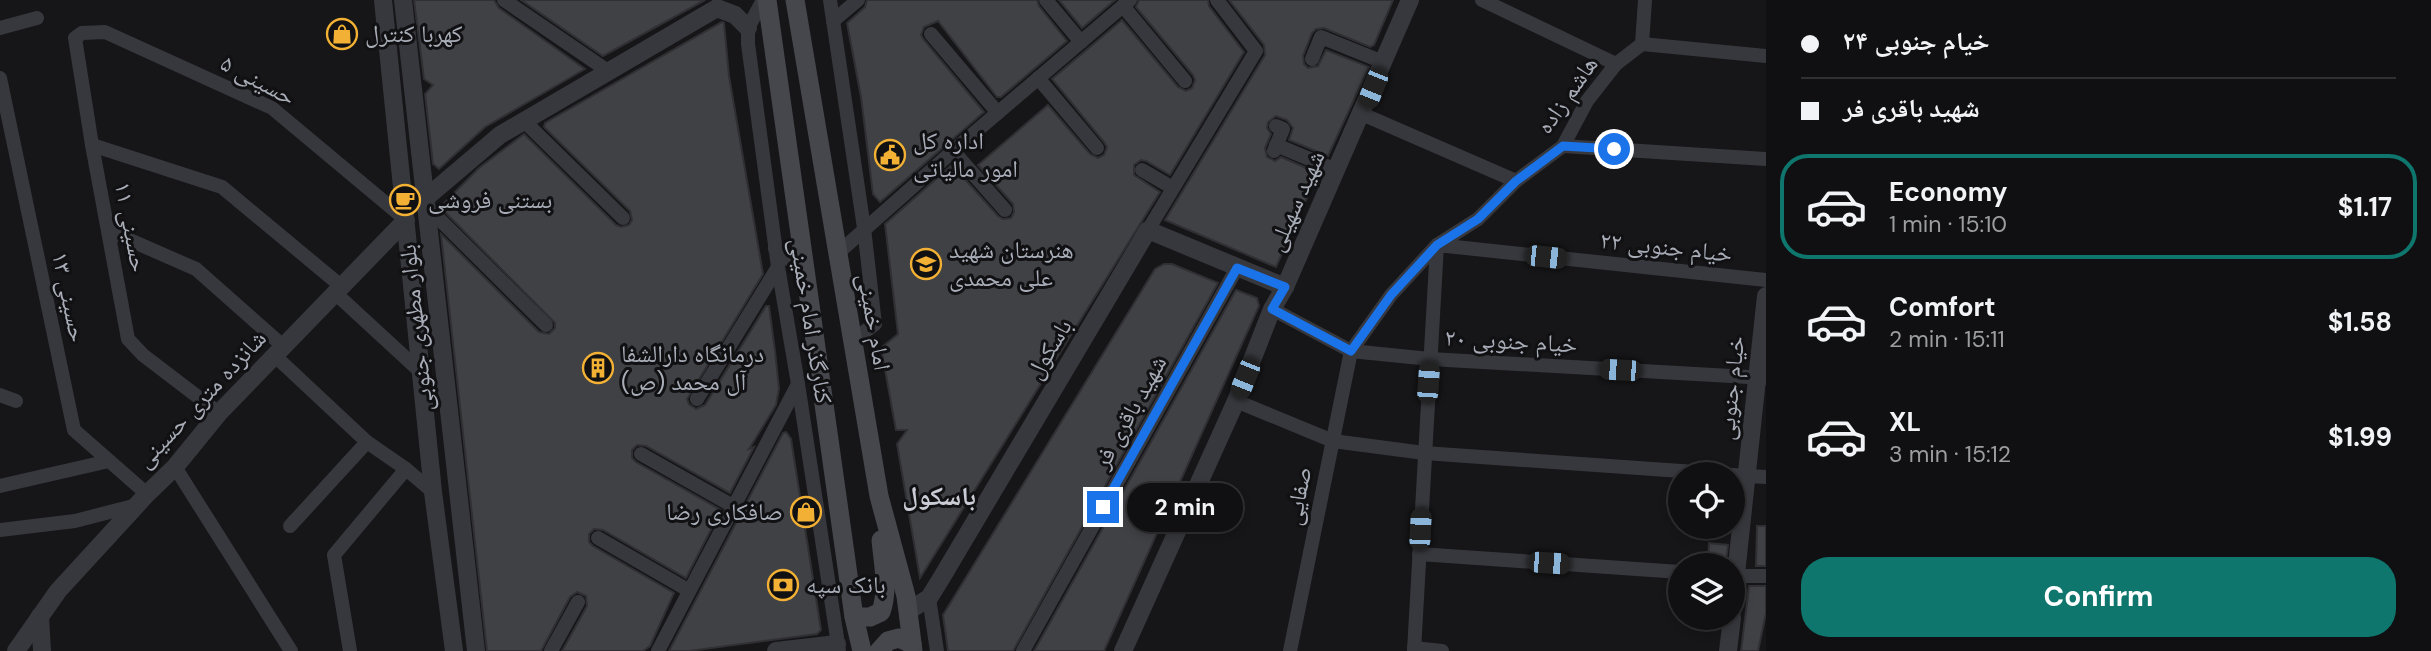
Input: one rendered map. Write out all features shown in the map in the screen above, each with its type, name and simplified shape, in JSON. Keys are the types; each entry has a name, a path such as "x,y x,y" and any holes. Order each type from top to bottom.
{"main road":[{"path":"765,0 807,273 854,617 862,651"},
{"name":"امام خمینی","path":"795,0 879,496 908,611 912,648"},
{"path":"854,617 870,617 881,612 884,602 879,496"},
{"path":"879,651 888,640 899,638 912,648"}],"street":[{"name":"بلوار مطهری جنوبی","path":"383,0 433,492 454,650"},
{"name":"بلوار مطهری جنوبی","path":"403,0 475,651"},
{"path":"504,0 608,71"},
{"path":"546,325 427,202 500,135 718,4 748,28 765,0"},
{"path":"831,0 875,324 853,340"},
{"path":"833,21 858,0"},
{"path":"1046,0 1081,42"},
{"path":"1217,0 1256,51 1148,230 1285,287"},
{"path":"1482,0 1616,64"},
{"path":"1645,0 1642,44 1766,55"},
{"name":"شهید سهیلی","path":"1123,651 1236,401 1272,309 1285,287 1362,114 1407,1"},
{"path":"838,253 1126,3 1185,81"},
{"path":"0,28 37,18"},
{"name":"کنارگذر امام خمینی","path":"748,28 775,248 838,648"},
{"name":"حسینی ۵","path":"105,32 272,108 406,220"},
{"name":"حسینی ۱۱","path":"105,32 82,33 75,38 128,339 143,355 219,413"},
{"path":"932,34 998,113"},
{"path":"1312,59 1321,37 1384,62"},
{"name":"هاشم زاده","path":"1351,351 1391,295 1437,245 1478,219 1516,181 1563,146 1587,101 1616,64 1642,44"},
{"name":"حسینی ۱۳","path":"0,78 75,430 109,461 142,499"},
{"path":"1038,78 1097,148"},
{"path":"1362,114 1516,181"},
{"path":"523,121 623,218"},
{"path":"1276,126 1283,129 1275,148 1336,170"},
{"path":"92,145 222,187 337,289 422,373"},
{"path":"1563,146 1766,159"},
{"path":"953,151 1005,211"},
{"path":"1142,170 1173,188"},
{"name":"شانزده متری حسینی","path":"16,651 58,591 175,467 219,413 406,220"},
{"name":"باسکول","path":"908,611 929,598 1148,230"},
{"path":"109,231 196,269 367,442 433,492"},
{"path":"1437,245 1414,650 1441,651"},
{"name":"خیام جنوبی ۲۲","path":"1437,245 1766,280"},
{"path":"775,248 807,273"},
{"path":"697,399 778,267"},
{"name":"شهید باقری فر","path":"1023,651 1237,268"},
{"name":"خیام جنوبی","path":"1743,462 1761,378 1766,296"},
{"path":"1272,309 1351,351"},
{"name":"خیام جنوبی ۲۰","path":"1351,351 1430,359 1761,378"},
{"name":"صفایی","path":"1290,651 1351,351"},
{"path":"658,651 798,384"},
{"path":"0,395 16,401"},
{"path":"1236,401 1333,442 1424,453 1668,470"},
{"path":"290,526 367,442"},
{"path":"641,454 733,506"},
{"path":"0,486 109,461"},
{"path":"175,467 291,651"},
{"path":"350,651 334,555 406,469"},
{"path":"1745,475 1766,477"},
{"path":"0,530 75,521 142,499"},
{"path":"598,538 688,590"},
{"path":"1419,554 1668,571"},
{"path":"1745,576 1766,576"},
{"path":"929,598 937,651"},
{"path":"551,651 578,602"},
{"path":"40,616 41,651"},
{"path":"1728,651 1731,630"},
{"path":"776,651 838,648"}],"building":[{"path":"414,0 494,0 499,8 585,69 485,127 439,169 433,164 425,94 433,85 424,79"},
{"path":"521,0 705,0 603,56"},
{"path":"867,0 1037,0 1067,41 1001,97 997,97 938,21 924,27 921,35 924,40 984,112 880,202 873,194 861,97 847,23 865,7"},
{"path":"1059,0 1115,0 1082,28"},
{"path":"1139,0 1208,0 1209,6 1244,52 1170,175 1146,161 1141,160 1134,165 1134,175 1160,192 920,578 897,444 907,430 896,430 881,348 898,334 885,224 952,165 998,216 1003,219 1011,218 1014,212 1013,204 978,165 1048,105 1090,154 1098,158 1104,155 1107,147 1104,142 1052,79 1122,20 1178,87 1186,91 1192,88 1195,80 1193,75 1136,7"},
{"path":"1229,0 1393,0 1374,45 1370,47 1324,28 1316,29 1312,33 1303,56 1304,64 1308,68 1318,66 1326,50 1369,67 1328,156 1289,140 1293,128 1287,120 1276,116 1268,122 1267,128 1271,134 1265,148 1267,157 1275,161 1281,157 1318,173 1276,267 1165,220 1265,55 1264,45"},
{"path":"722,22 763,274 687,399 696,409 705,405 766,306 769,306 779,389 776,405 749,449 754,447 730,493 646,446 637,445 632,450 632,458 636,462 721,510 686,578 603,530 594,529 589,534 589,542 593,546 674,593 650,646 643,651 562,651 587,606 586,596 577,592 570,597 541,651 487,651 441,234 539,332 549,334 555,328 555,323 440,207 479,168 524,134 616,225 629,225 632,220 630,211 544,127 545,123"},
{"path":"1164,264 1172,264 1218,283 1013,651 948,651 943,615 1155,269"},
{"path":"1236,290 1257,298 1259,306 1104,651 1034,651"},
{"path":"786,432 791,439 821,630 817,634 689,651 669,651 783,433"},
{"path":"1757,526 1766,526 1766,566 1756,566"},
{"path":"1709,543 1728,545 1727,553 1708,553"},
{"path":"1749,586 1766,586 1766,613 1758,651 1741,651"}],"place":[{"name":"کهربا کنترل","path":"342,34"},
{"name":"اداره کل امور مالیاتی","path":"890,155"},
{"name":"بستنی فروشی","path":"405,200"},
{"name":"هنرستان شهید علی محمدی","path":"926,264"},
{"name":"درمانگاه دارالشفا آل محمد (ص)","path":"598,368"},
{"name":"صافکاری رضا","path":"806,512"},
{"name":"بانک سپه","path":"783,585"}],"district":[{"name":"باسکول","path":"939,496"}],"route":[{"path":"1103,507 1237,268 1285,287 1272,309 1351,351 1391,295 1437,245 1478,219 1516,181 1563,146 1614,149"}]}
